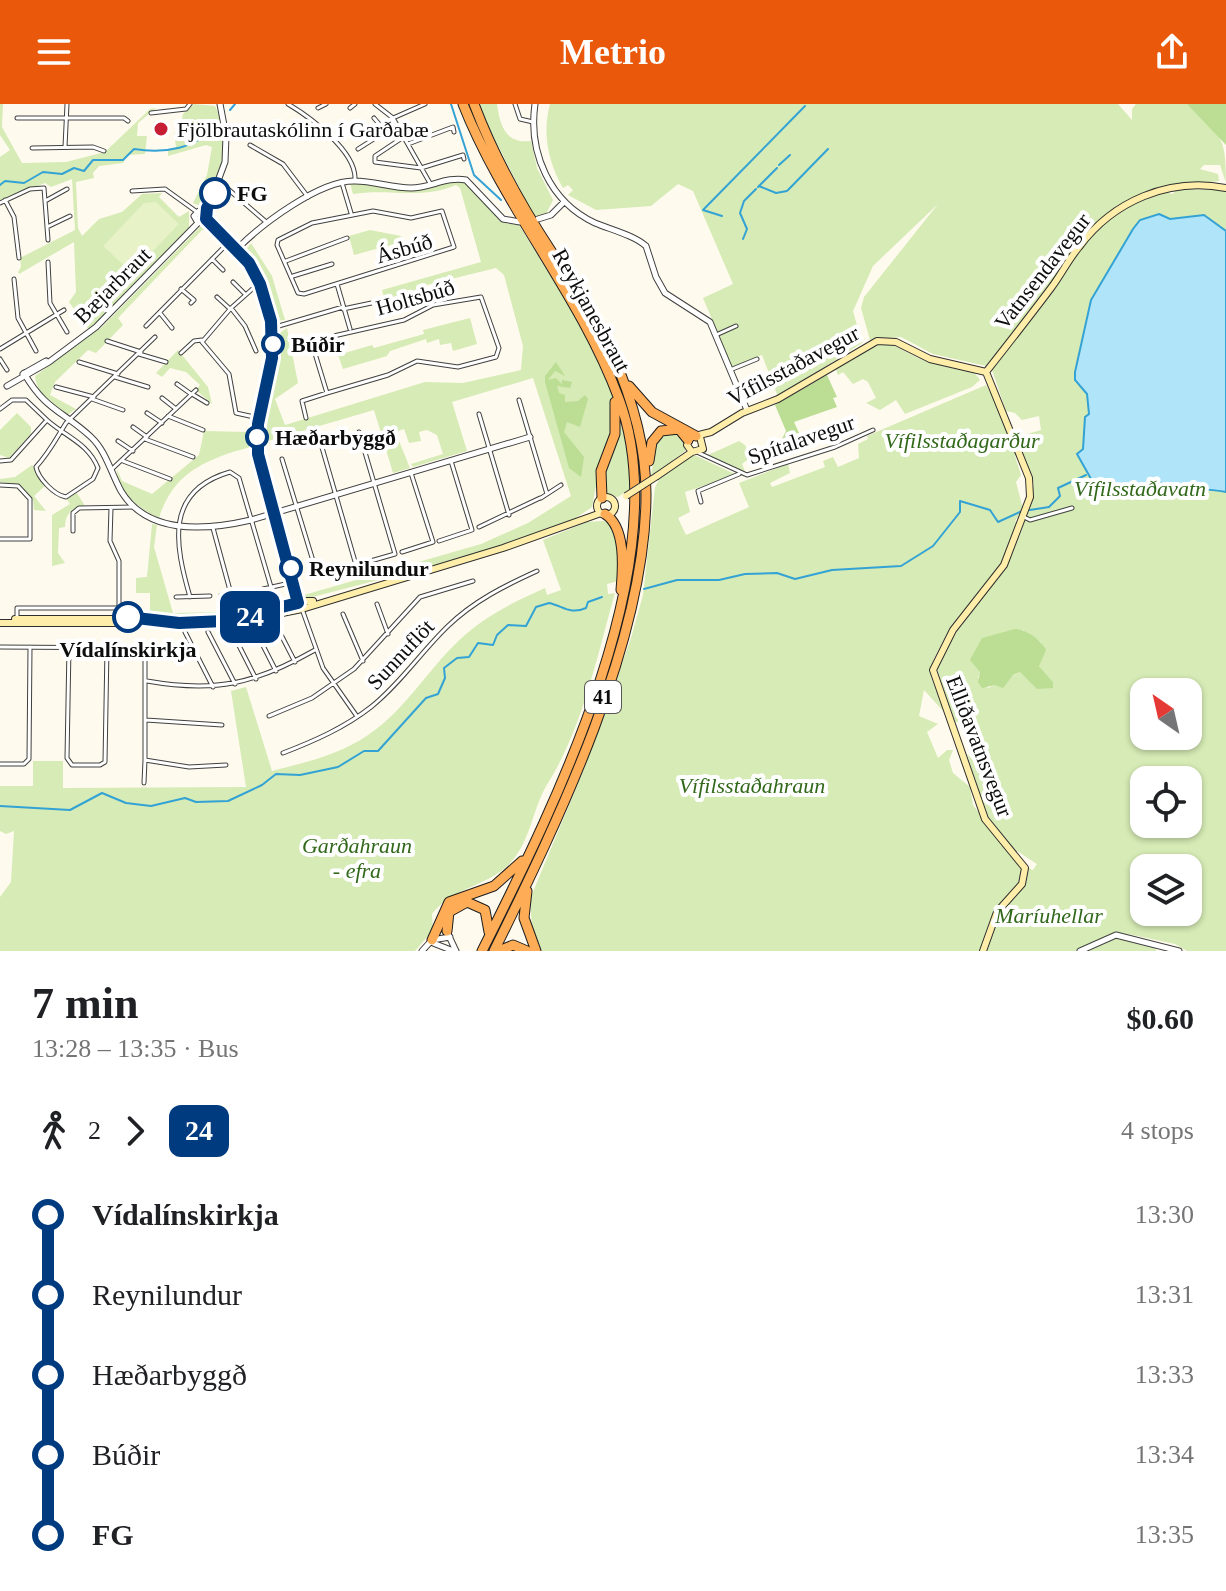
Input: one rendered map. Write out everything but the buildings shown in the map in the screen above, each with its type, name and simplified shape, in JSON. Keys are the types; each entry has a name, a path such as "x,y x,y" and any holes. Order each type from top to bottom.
{"highway":[{"name":"Reykjanesbraut","path":"463,104 485,156 577,309 611,379 627,424 636,482 632,560 616,626 578,736 530,852 482,951"},
{"name":"Reykjanesbraut","path":"474,104 510,181 582,299 621,373 642,444 646,493 643,556 627,624 586,744 496,951"},
{"path":"621,373 648,409 696,444"},
{"path":"607,502 601,471 617,422 611,379"},
{"path":"646,493 650,447 656,435 675,428 683,431 696,444"},
{"path":"603,514 615,526 621,555 616,626"},
{"path":"433,942 440,918 453,900 502,881 530,852"},
{"path":"534,869 524,918 536,951"},
{"path":"446,935 449,912 461,903 472,902 487,914 488,939"},
{"path":"440,918 446,935"},
{"path":"496,951 513,945 527,951"}],"main road":[{"name":"Vatnsendavegur","path":"986,372 1053,286 1079,247 1115,212 1160,190 1197,185 1226,188"},
{"name":"Vífilsstaðavegur","path":"587,517 607,502 624,498 657,476 683,458 711,432 747,410 778,399 877,341 896,342 930,359 986,372"},
{"name":"Elliðavatnsvegur","path":"983,951 997,912 1022,884 1025,868 985,819 935,684 933,667 953,630 1002,568 1024,517 1030,481 986,372"},
{"name":"Vífilsstaðavegur","path":"0,621 179,623 244,619 503,548 603,514 607,502"},
{"path":"603,514 607,502"}],"street":[{"path":"65,147 67,104"},
{"path":"151,113 186,109 190,104"},
{"path":"288,104 312,119 337,144 355,170 355,180"},
{"path":"318,108 326,104"},
{"path":"350,108 355,104"},
{"path":"375,104 393,118 431,185"},
{"path":"393,118 425,104"},
{"path":"515,104 520,119 533,122"},
{"path":"535,104 533,122 541,166 564,202 591,220 643,243 665,293 705,317 716,335 747,410"},
{"name":"Bæjarbraut","path":"0,391 55,357 100,323 189,231 225,162 225,131 219,105"},
{"path":"17,118 124,118 128,121"},
{"path":"374,118 385,131"},
{"path":"358,149 396,125"},
{"path":"407,145 453,127 454,132"},
{"path":"402,138 375,156 374,162 424,168 463,155 464,159"},
{"path":"250,145 283,164 309,198"},
{"path":"32,148 93,147 104,151"},
{"path":"238,248 265,221 309,198 355,180 412,188 454,179 466,180 503,219 520,222"},
{"path":"342,183 351,213"},
{"path":"0,203 40,187 45,189 48,240"},
{"path":"47,200 67,189"},
{"path":"132,191 165,189 238,248 260,284 272,328 271,365 259,418 259,461 315,650 334,685 357,717"},
{"path":"228,189 265,221"},
{"path":"5,200 14,217 19,258"},
{"path":"538,219 551,215 564,202"},
{"name":"Ásbúð","path":"293,276 297,291 302,294 454,247 441,211 413,218 376,211 351,213 312,223 280,238 277,245 286,261 347,238"},
{"path":"47,227 70,216"},
{"path":"146,326 230,241"},
{"path":"212,259 223,270"},
{"path":"286,261 293,276 332,264"},
{"path":"48,262 50,303 67,332"},
{"path":"14,279 18,318 36,351"},
{"path":"233,282 245,294"},
{"path":"181,353 194,341 202,340 230,308 260,284"},
{"path":"337,284 350,329"},
{"path":"181,289 194,300"},
{"path":"217,297 245,326 256,351"},
{"name":"Holtsbúð","path":"306,418 302,401 388,375 414,361 462,366 494,357 500,352 481,297 433,305 404,320 350,329 316,340 313,344 327,393"},
{"name":"Holtsbúð","path":"343,308 381,301"},
{"path":"272,328 343,308"},
{"path":"0,349 64,310"},
{"path":"159,312 172,328"},
{"path":"716,335 736,326"},
{"path":"0,409 12,400 26,400 47,420 61,431 85,447 98,470 93,479 64,497 36,469 56,445 61,431 69,421 155,337"},
{"path":"202,340 231,378 236,413 259,418"},
{"path":"107,341 166,362"},
{"path":"0,359 7,370"},
{"path":"730,370 757,359"},
{"path":"79,362 148,387"},
{"path":"25,375 46,404 97,444 122,493 135,507 155,520 178,526 213,527 251,520 530,437"},
{"path":"177,384 207,403"},
{"path":"56,387 123,410"},
{"path":"111,470 193,393"},
{"path":"162,398 176,409"},
{"path":"519,400 547,494"},
{"path":"147,413 162,423"},
{"path":"479,414 509,515"},
{"path":"168,416 203,430"},
{"path":"0,461 11,460 47,420"},
{"path":"133,427 146,438 193,457"},
{"name":"Spítalavegur","path":"696,444 711,460 747,475 835,447 873,430"},
{"path":"359,432 395,554 360,564"},
{"path":"118,441 133,451"},
{"path":"282,459 320,574 356,565 321,444"},
{"path":"696,444 711,460"},
{"path":"123,461 170,479"},
{"path":"439,541 472,530 451,461"},
{"path":"190,597 177,551 178,526 183,511 196,491 230,472 238,476 271,587"},
{"path":"402,552 433,542 411,473"},
{"name":"Spítalavegur","path":"701,502 698,491 739,474"},
{"path":"0,485 16,485 28,496 30,539 0,539"},
{"path":"479,527 509,515 561,485"},
{"path":"73,531 77,509 135,507"},
{"path":"111,508 110,541 119,561 119,620"},
{"path":"1024,517 1030,520 1072,508"},
{"path":"213,527 231,594"},
{"name":"Sunnuflöt","path":"283,753 323,737 357,717 391,689 463,612 489,594 537,571"},
{"path":"269,716 334,685 363,661 420,597 473,581"},
{"path":"263,589 290,583"},
{"path":"221,595 249,592"},
{"path":"176,597 210,596"},
{"path":"377,604 388,634"},
{"path":"19,621 19,608 119,608"},
{"path":"343,614 363,661"},
{"path":"276,625 295,662"},
{"path":"254,628 276,671"},
{"path":"231,630 256,679"},
{"path":"185,632 213,687"},
{"path":"208,632 235,684"},
{"path":"0,647 141,648 145,654 146,681 144,783"},
{"path":"0,764 24,764 29,759 30,647"},
{"path":"69,647 67,758 72,765 100,765 105,762 107,648"},
{"path":"146,681 213,687 235,684 276,671 315,650"},
{"path":"145,720 222,725"},
{"path":"146,761 189,767 226,765"},
{"path":"423,950 446,935 453,951"},
{"path":"1080,951 1116,935 1179,951"},
{"path":"433,942 453,951"}],"green space":[{"path":"0,104 3,104 2,127 22,163 66,162 105,152 150,109 156,108 138,123 137,136 147,136 145,154 127,155 123,163 99,166 93,173 94,178 76,182 78,228 82,236 99,219 122,212 142,194 162,193 159,197 179,217 189,211 189,228 89,330 69,302 76,292 74,242 18,272 20,258 75,230 72,179 51,187 45,183 0,201 0,157 10,150 0,135"},
{"path":"194,104 215,106 223,145 220,174 209,198 200,206 193,203 207,175 212,147 206,145 168,156 168,149 176,147 174,133 184,132 184,125 191,124 190,119 182,119"},
{"path":"477,104 497,104 505,132 515,139 531,141 537,168 553,200 546,214 534,217"},
{"name":"Maríuhellar","path":"550,104 1118,104 1132,120 1132,109 1136,104 1187,104 1215,131 1225,155 1226,183 1220,165 1204,165 1200,169 1218,174 1219,181 1181,185 1164,192 1173,194 1176,189 1226,190 1226,951 1187,951 1175,944 1124,933 1155,942 1156,951 1082,951 1117,933 1077,951 986,951 997,915 1024,886 1026,867 1033,870 1037,864 1011,847 989,823 967,754 974,761 965,719 968,710 965,707 955,708 963,722 955,722 937,669 949,642 1003,571 1022,530 1034,484 1019,442 1024,435 1041,430 1039,416 1022,420 1015,413 1006,411 992,370 1085,244 986,366 933,354 901,337 870,340 861,308 864,297 938,204 873,266 853,311 862,343 778,397 762,355 732,367 703,298 733,284 693,191 678,184 651,206 596,210 568,195 573,190 568,185 563,188 550,158 547,126","holes":["1023,630 1041,642 1039,666 1053,682 1053,688 1020,672 988,688 978,678 980,672"]},
{"path":"1187,104 1226,104 1226,145"},
{"path":"455,180 466,181 505,223 519,225 583,329 611,388 615,422 600,465 592,507 573,520 478,554 305,599 304,595 481,544 528,523 571,496 533,378 452,402 467,451 413,467 411,464 443,454 437,435 427,430 419,432 421,441 409,443 404,429 391,433 393,442 399,441 410,468 393,473 374,410 261,443 277,335 287,328 298,383 275,399 285,425 425,382 463,383 521,370 523,346 504,275 496,268 427,285 385,302 382,290 481,262 460,188 456,185 430,192 353,194 350,183 406,189"},
{"path":"156,202 179,224 132,273 103,246 144,203"},
{"path":"207,225 212,229 202,230 118,318 123,325 96,353 88,350 55,382 50,395 76,409 67,415 51,403 42,394 35,376 103,326 201,226"},
{"path":"370,230 401,236 405,241 354,255 349,236"},
{"path":"251,243 272,276 285,320 275,321 263,280 245,251"},
{"path":"470,318 477,344 453,351 451,343 440,345 439,339 427,343 426,339 390,351 387,356 343,369 338,355 424,334 423,330"},
{"path":"882,343 929,362 971,371 980,380 972,387 905,414 896,400 880,410 866,403 876,398 868,382 863,379 853,384 843,372 838,375 835,367"},
{"path":"178,350 208,387 212,404 196,390 200,385 186,372 170,368 162,377 156,373"},
{"path":"556,362 565,376 555,371 548,380 556,378 562,384 562,380 572,382 570,388 557,386 559,393 565,395 565,402 578,401 585,395 588,399 580,427 567,422 564,432 584,457 581,477 569,468 545,382 545,376"},
{"path":"827,375 837,397 833,398 837,407 794,422 799,433 782,439 786,431 775,405"},
{"name":"Vífilsstaðahraun","path":"986,385 991,394 995,394 1017,449 1015,456 1021,475 1016,482 1023,509 1015,521 1020,526 995,575 947,634 934,658 931,677 944,712 924,690 919,716 938,724 927,732 938,758 947,750 953,750 949,760 953,773 970,787 973,805 1025,872 1015,892 994,912 979,951 542,951 532,926 530,899 584,769 631,638 643,595 655,487 661,476 692,454 737,475 685,492 690,512 678,518 686,535 749,507 739,483 788,464 790,473 770,483 772,487 825,467 823,461 833,457 838,467 859,458 858,444 868,439 867,436"},
{"path":"17,413 31,427 31,434 9,458 0,455 0,430"},
{"path":"620,413 630,465 629,490 618,497 604,495 603,470"},
{"path":"673,430 685,439 685,451 651,477 657,438"},
{"path":"204,431 248,432 250,447 206,463 183,478 165,502 159,518 144,510 125,492 117,469 122,481 152,494 199,455"},
{"path":"739,441 751,457 742,464 746,474 708,455"},
{"path":"32,465 46,485 34,496 46,511 34,510 33,500 20,485 0,482 0,479 15,477"},
{"path":"77,493 85,506 73,509 65,527 59,528 58,553 65,563 52,566 52,515 70,504 66,498"},
{"name":"Garðahraun - efra","path":"587,522 610,522 615,537 619,581 607,584 608,594 615,593 588,691 571,739 512,861 503,870 441,905 432,914 433,930 415,951 0,951 0,897 11,882 14,831 6,834 0,831 0,786 33,786 33,761 63,761 63,788 246,787 231,691 246,687 272,771 333,753 382,724 453,646 484,620 545,588 547,595 561,590 543,540"},
{"path":"152,524 157,525 154,547 173,613 221,612 296,597 295,602 216,618 122,614 150,612 150,593 136,593 136,578 147,577"},
{"path":"1015,629 1037,639 1046,650 1039,666 1053,682 1053,688 1037,689 1020,672 1013,675 1003,688 995,685 982,688 978,682 980,672 970,660 982,638"}],"water":[{"name":"Vífilsstaðavatn","path":"1159,214 1170,219 1204,215 1226,231 1226,492 1158,482 1134,487 1095,486 1077,454 1083,449 1085,417 1089,414 1087,394 1075,380 1075,372 1091,300 1140,220"}],"waterway":[{"path":"230,110 235,104"},
{"path":"451,104 474,175 501,200"},
{"path":"722,216 703,210 805,106"},
{"path":"0,185 5,181 24,183 43,172 62,174 74,168 84,171 93,160 123,160 134,149 157,151 179,148 200,139 217,124"},
{"path":"788,190 828,149"},
{"path":"779,165 790,155"},
{"path":"758,187 777,168"},
{"path":"759,186 776,193 787,191"},
{"path":"743,239 747,229 740,213 744,201 756,189"},
{"path":"1030,510 1049,507 1060,496 1058,488 1086,475"},
{"path":"644,589 677,580 719,580 745,574 777,573 795,579 832,570 901,566 933,546 960,512 960,501 990,510 998,522 1022,511"},
{"path":"0,806 70,810 102,793 126,803 151,806 185,798 196,802 228,801 262,785 276,774 300,775 338,767 364,751 378,751 426,698 438,694 445,678 444,668 457,658 469,657 478,643 493,645 497,635 508,625 526,626 536,607 549,603 580,610 586,608 588,602 602,597"}],"bus line":[{"name":"24","path":"128,617 179,623 224,621 244,619 298,603 258,454 258,424 272,358 271,321 260,284 249,263 238,248 206,219 207,208 215,193"}],"place":[{"name":"Fjölbrautaskólinn í Garðabæ","path":"161,129"},
{"name":"FG","path":"215,193"},
{"name":"Búðir","path":"273,344"},
{"name":"Hæðarbyggð","path":"257,437"},
{"name":"Reynilundur","path":"291,568"},
{"name":"Vídalínskirkja","path":"128,617"}],"park label":[{"name":"Vífilsstaðagarður","path":"962,440"}]}
